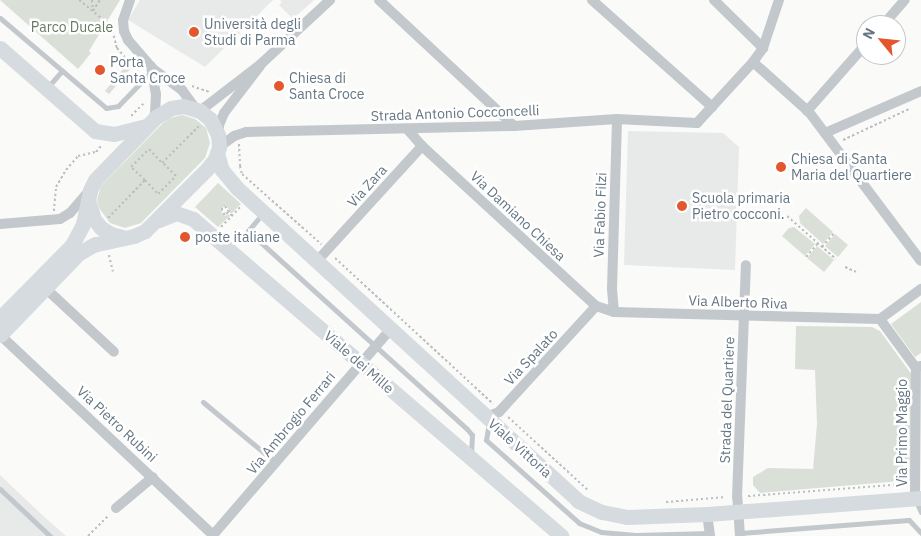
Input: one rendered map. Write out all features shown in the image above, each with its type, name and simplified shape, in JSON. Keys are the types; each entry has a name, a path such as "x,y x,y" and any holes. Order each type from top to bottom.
{"main road":[{"path":"0,48 90,128 102,134 114,134 140,129 171,108 196,112"},
{"name":"Viale Vittoria","path":"196,112 214,124 224,174 263,212 322,256 391,329 491,414 578,502 602,512 627,517 707,514 738,504 918,498"},
{"path":"0,335 76,239 83,224 91,190 99,175 152,122"},
{"path":"150,227 212,165 218,147"},
{"path":"91,190 91,213 101,228 116,236 134,236"},
{"name":"Viale dei Mille","path":"41,284 86,248 134,236 164,217 183,214 193,219 561,536"},
{"path":"0,318 41,284"}],"street":[{"path":"130,0 124,14 124,31 128,40 151,66 182,90 196,112 262,63 330,0"},
{"path":"379,0 514,126"},
{"path":"592,0 712,107 753,62 763,48 779,0"},
{"path":"714,0 763,48"},
{"path":"892,15 905,0"},
{"path":"807,111 856,55"},
{"path":"753,62 807,111 921,261"},
{"path":"218,147 220,125 224,113 262,63"},
{"path":"151,66 156,94 155,114 152,122"},
{"path":"825,133 921,91"},
{"name":"Strada Antonio Cocconcelli","path":"218,147 234,136 246,132 514,126 617,118 697,124 712,107"},
{"name":"Via Fabio Filzi","path":"614,312 612,289 617,118"},
{"path":"407,129 422,146"},
{"name":"Via Zara","path":"322,256 422,146"},
{"name":"Via Damiano Chiesa","path":"422,146 596,306"},
{"path":"0,224 60,219 83,200 91,190"},
{"name":"Strada del Quartiere","path":"740,535 738,504 746,265"},
{"path":"41,284 114,352"},
{"path":"919,367 880,319 921,289"},
{"name":"Via Alberto Riva","path":"596,306 614,312 880,319"},
{"name":"Via Spalato","path":"491,414 596,306"},
{"name":"Via Ambrogio Ferrari","path":"214,536 275,462 391,329"},
{"name":"Via Pietro Rubini","path":"0,335 214,536"},
{"name":"Via Primo Maggio","path":"918,498 919,367"},
{"path":"116,508 153,477"},
{"path":"707,514 710,535"}],"lane":[{"path":"0,18 100,105 109,109 118,106 151,72 151,66"},
{"path":"46,89 62,71"},
{"path":"263,212 248,231 469,431 472,435 471,454 477,463"},
{"path":"203,402 275,462"},
{"path":"491,414 486,440 579,523 601,532 636,535 710,535"},
{"path":"1,490 50,536"},
{"path":"740,535 909,520 916,525 921,533"}],"path":[{"path":"79,0 111,26"},
{"path":"92,0 93,11"},
{"path":"93,11 100,0"},
{"path":"114,16 111,26 116,48 131,62 143,79"},
{"path":"834,145 913,107"},
{"path":"162,163 196,112"},
{"path":"149,149 176,176 158,194 145,180 131,167 149,149"},
{"path":"240,166 242,174 322,256 491,414 590,492"},
{"path":"106,220 145,180"},
{"path":"217,228 242,206 242,203"},
{"path":"228,212 232,216"},
{"path":"787,216 836,259"},
{"path":"822,247 834,233"},
{"path":"806,257 818,243"},
{"path":"106,252 113,272"},
{"path":"845,266 856,272"},
{"path":"661,502 738,504 918,498"},
{"path":"88,536 116,508"}],"shaded area":[{"name":"Università degli Studi di Parma","path":"140,0 273,0 205,67 128,20"},
{"name":"Università degli Studi di Parma","path":"280,0 314,0 293,19 279,5 282,2"},
{"name":"Scuola primaria Pietro cocconi.","path":"628,131 723,133 739,147 735,270 624,265"},
{"path":"0,475 40,513 66,536 0,536"}],"green space":[{"name":"Parco Ducale","path":"0,0 120,0 89,51 91,53 78,69"},
{"path":"128,63 132,67 109,94 105,91"},
{"path":"182,115 195,119 206,128 210,143 205,158 141,223 125,228 110,223 99,208 97,200 101,186 163,123 170,118"},
{"path":"218,183 241,204 231,214 226,205 220,210 225,216 228,214 230,216 218,227 195,207"},
{"path":"806,208 833,232 823,244 800,223 799,216"},
{"path":"794,227 815,244 805,256 782,236 789,228"},
{"path":"835,234 848,245 838,257 825,246"},
{"path":"817,246 834,260 824,272 807,258"},
{"path":"921,302 921,353 915,357 891,324"},
{"path":"796,326 872,327 880,331 912,375 912,480 760,493 753,485 753,477 768,468 813,469 817,424 815,370 795,369"}],"place":[{"name":"Università degli Studi di Parma","path":"194,32"},
{"name":"Porta Santa Croce","path":"100,70"},
{"name":"Chiesa di Santa Croce","path":"279,86"},
{"name":"Chiesa di Santa Maria del Quartiere","path":"781,167"},
{"name":"Scuola primaria Pietro cocconi.","path":"682,206"},
{"name":"poste italiane","path":"185,237"}]}
